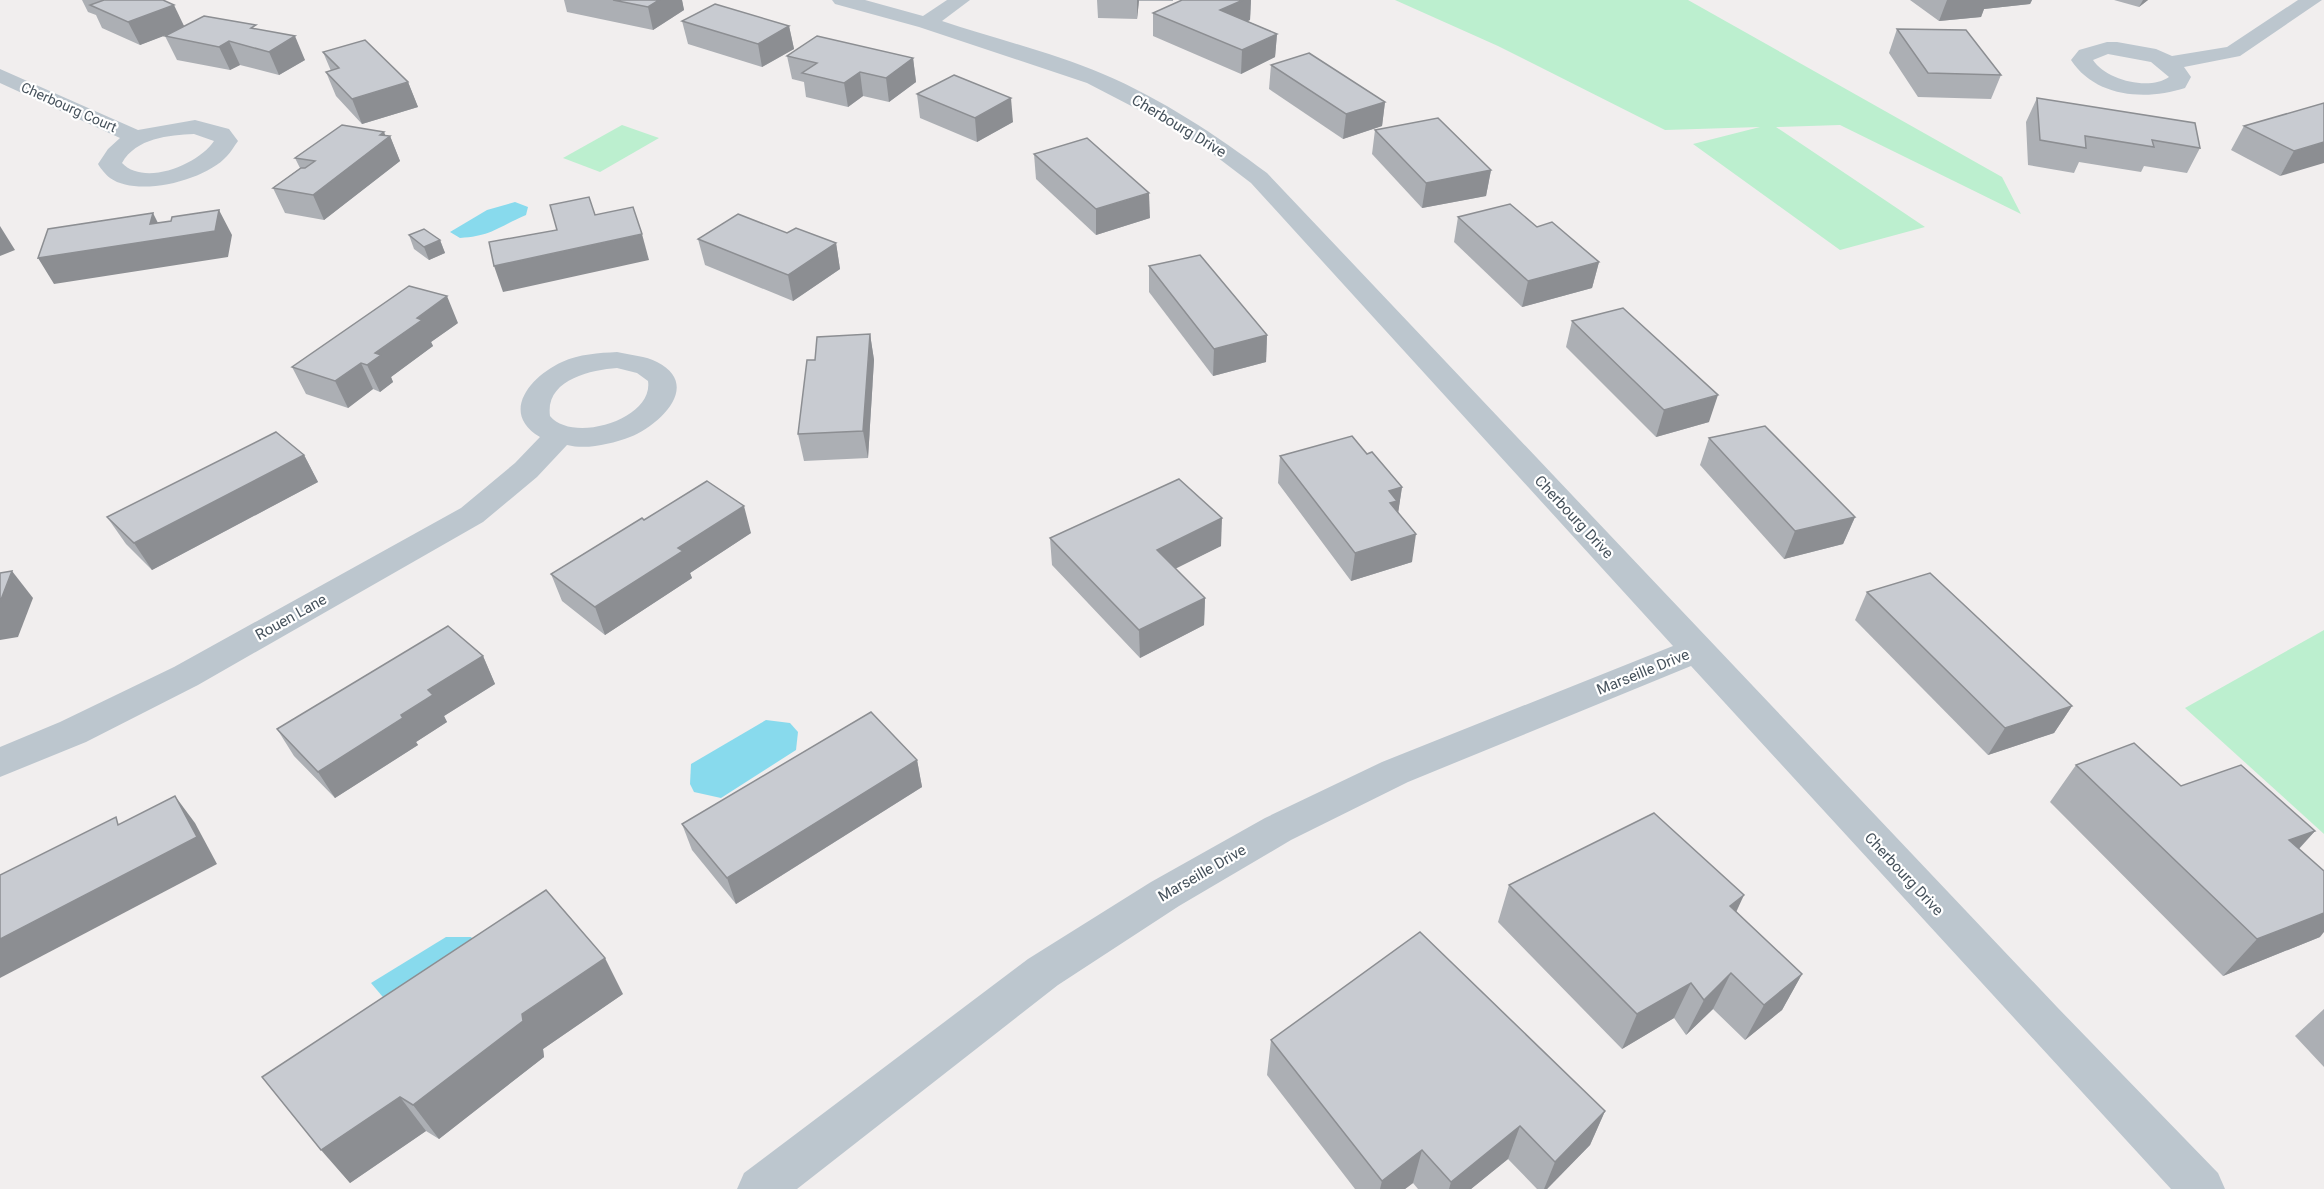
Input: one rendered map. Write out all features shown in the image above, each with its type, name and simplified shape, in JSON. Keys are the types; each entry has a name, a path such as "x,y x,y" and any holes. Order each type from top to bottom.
{"street":[{"name":"Cherbourg Drive","path":"842,0 926,23 1095,78 1174,119 1217,146 1259,178 2042,1022 2202,1189"},
{"path":"926,23 960,0"},
{"path":"2169,63 2233,52 2312,0"},
{"name":"Cherbourg Court","path":"0,75 138,138"},
{"name":"Rouen Lane","path":"0,763 73,732 186,676 472,515 526,470 559,435"},
{"name":"Marseille Drive","path":"760,1189 1043,972 1165,894 1278,829 1395,772 1696,650"}],"green space":[{"path":"1395,0 1688,0 2002,177 2021,214 1840,125 1776,127 1925,227 1840,250 1693,144 1760,127 1665,130 1498,46"},
{"path":"622,125 659,138 600,172 563,158"},
{"path":"2324,630 2324,834 2185,708"}],"water":[{"path":"515,202 528,207 526,215 480,235 460,238 450,232 487,210"},
{"path":"766,720 790,723 798,732 796,750 721,798 694,792 690,784 691,764"},
{"path":"446,937 471,937 479,946 399,1016 371,983"}],"building":[{"path":"104,0 163,0 174,5 128,22 90,5"},
{"path":"613,0 659,0 648,7"},
{"path":"1182,0 1243,0 1220,10 1277,34 1242,50 1153,13"},
{"path":"715,4 789,26 758,44 682,21"},
{"path":"204,16 256,25 251,28 295,36 269,52 229,41 219,47 165,36"},
{"path":"1897,29 1966,30 2001,75 1928,73"},
{"path":"817,36 913,58 886,78 860,72 844,83 802,73 817,63 787,56"},
{"path":"365,40 408,82 352,99 326,72 339,68 323,52"},
{"path":"1309,53 1385,102 1346,114 1271,65"},
{"path":"954,75 1011,98 975,118 917,94"},
{"path":"2037,98 2195,123 2200,148 2152,140 2154,147 2085,136 2086,148 2040,140"},
{"path":"2324,103 2324,142 2294,151 2244,126"},
{"path":"1438,118 1491,170 1426,183 1375,130"},
{"path":"342,125 384,132 380,135 390,136 313,195 273,188 315,161 295,158"},
{"path":"1087,138 1149,193 1096,209 1034,154"},
{"path":"589,197 595,215 633,207 642,234 494,266 489,242 557,230 550,205"},
{"path":"1510,204 1537,227 1552,222 1599,262 1528,281 1458,217"},
{"path":"219,210 215,231 38,258 48,229 153,213 150,224 171,221 172,217"},
{"path":"738,214 787,233 796,228 836,243 788,275 698,239"},
{"path":"424,229 440,240 424,247 409,235"},
{"path":"1200,255 1267,335 1214,349 1149,266"},
{"path":"409,286 447,296 417,318 422,320 375,353 381,355 367,365 361,363 335,381 292,367"},
{"path":"1623,308 1718,395 1664,410 1572,321"},
{"path":"870,334 863,431 798,434 807,360 815,360 817,337"},
{"path":"1765,426 1855,517 1795,531 1709,438"},
{"path":"276,432 304,455 134,543 107,517"},
{"path":"1352,436 1367,454 1372,452 1402,487 1389,491 1397,501 1390,503 1416,534 1355,553 1280,456"},
{"path":"1179,479 1222,518 1157,550 1205,598 1139,630 1050,538"},
{"path":"707,481 744,506 678,548 683,551 595,607 551,574 642,518 644,520"},
{"path":"12,571 0,602 0,573"},
{"path":"1930,573 2072,706 2005,728 1867,592"},
{"path":"448,626 483,656 428,690 433,695 401,715 403,718 318,772 277,729"},
{"path":"871,712 917,760 727,878 682,824"},
{"path":"2134,743 2181,786 2241,765 2315,831 2289,840 2324,871 2324,913 2257,939 2076,765"},
{"path":"175,796 197,837 0,939 0,875 116,817 118,825"},
{"path":"1654,813 1744,895 1730,906 1802,974 1764,1005 1731,973 1704,1000 1691,983 1637,1014 1509,885"},
{"path":"546,890 605,958 522,1014 523,1021 413,1105 400,1097 321,1150 262,1077"},
{"path":"1420,932 1605,1111 1555,1162 1520,1126 1451,1182 1422,1150 1382,1181 1271,1040"}]}
